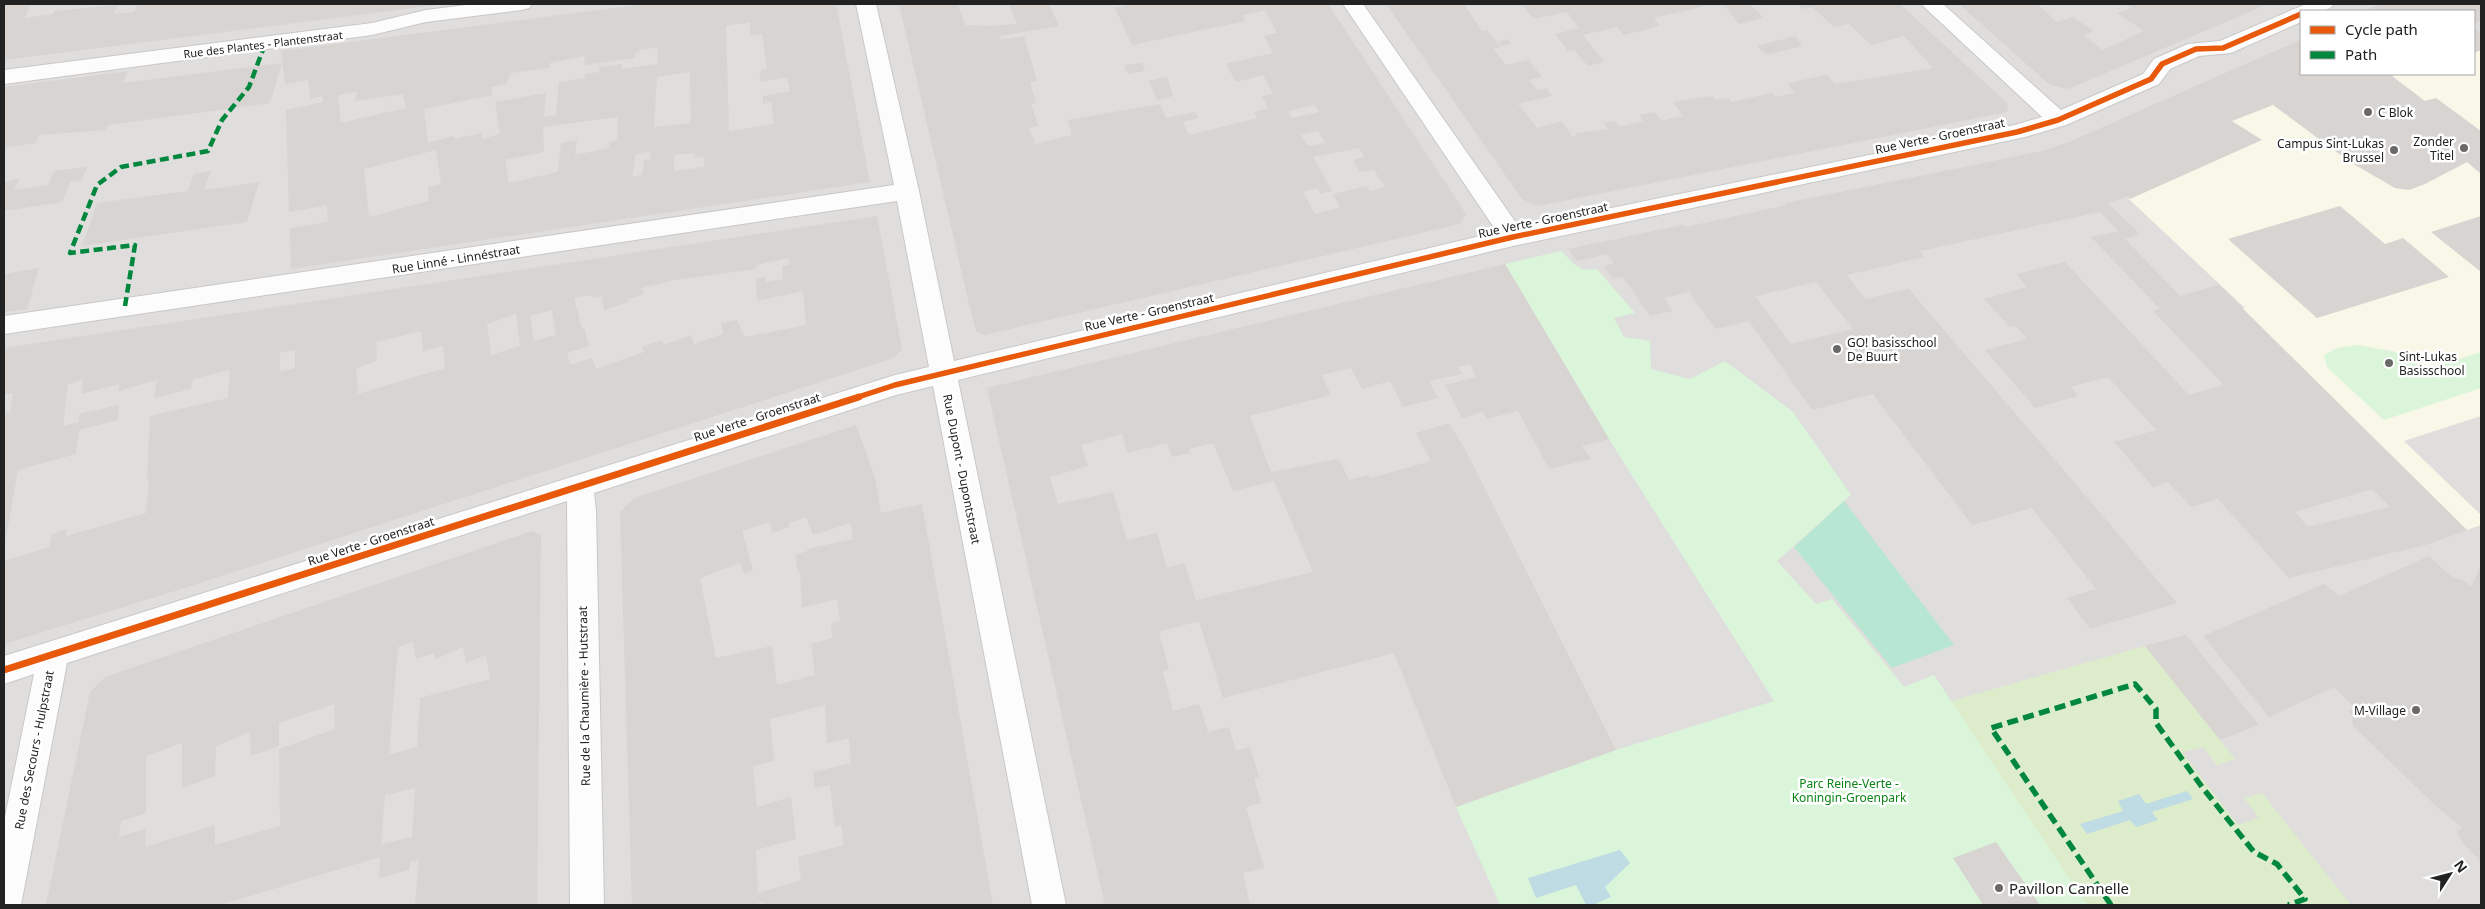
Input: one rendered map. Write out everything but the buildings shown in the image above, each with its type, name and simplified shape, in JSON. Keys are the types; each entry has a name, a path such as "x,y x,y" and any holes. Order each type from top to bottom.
{"street":[{"name":"Rue des Plantes - Plantenstraat","path":"4,76 372,30 426,16 522,4"},
{"name":"Rue Dupont - Dupontstraat","path":"866,4 907,191 1049,905"},
{"path":"1353,4 1513,237"},
{"path":"1931,4 2058,120"},
{"path":"2309,10 2324,4"},
{"name":"Rue Verte - Groenstraat","path":"4,670 895,385 1513,237 2017,132 2058,120 2151,80 2162,64 2196,49 2223,48 2300,14"},
{"name":"Rue Linné - Linnéstraat","path":"4,325 907,191"},
{"name":"Rue de la Chaumière - Hutstraat","path":"579,486 582,510 587,905"},
{"name":"Rue des Secours - Hulpstraat","path":"4,905 53,655"}],"shaded area":[{"path":"4,4 2481,4 2481,905 4,905"},
{"name":"Sint-Lukas Basisschool","path":"2475,36 2481,41 2481,416 2404,441 2481,515 2481,525 2467,530 2242,309 2245,308 2068,142 2300,39 2300,75 2475,75"},
{"path":"1391,388 1423,458 1350,476 1342,455 1320,460 1299,409"}],"green space":[{"name":"Parc Reine-Verte - Koningin-Groenpark","path":"1561,251 1581,268 1597,269 1635,313 1614,318 1624,337 1650,341 1651,369 1690,379 1725,361 1793,412 1851,495 1777,561 1816,604 1832,599 1904,687 1934,675 2087,905 1500,905 1456,807 1616,750 1774,701 1609,439 1505,264"},
{"path":"2358,345 2396,352 2422,367 2431,368 2481,352 2481,388 2384,420 2327,367 2324,355 2337,348"},
{"path":"1844,501 1954,645 1892,668 1794,547"},
{"path":"2145,646 2235,759 2217,765 2203,747 2182,752 2238,825 2259,818 2244,798 2262,793 2351,905 2087,905 1951,701"}],"water":[{"path":"2187,791 2193,799 2152,812 2158,820 2136,827 2130,820 2087,834 2080,824 2123,811 2118,801 2139,794 2146,804"},
{"path":"1620,850 1630,863 1605,887 1611,897 1593,905 1586,905 1576,885 1536,898 1528,878"}],"marked path":[{"path":"125,306 135,245 70,253 97,185 121,167 208,151 222,120 249,87 265,44"},
{"path":"2111,905 1991,728 2135,684 2156,709 2156,723 2202,787 2254,852 2277,864 2305,899 2288,905"}],"cycle path":[{"path":"4,670 895,385 1513,237 2017,132 2058,120 2151,79 2162,64 2196,49 2223,48 2300,14"}],"place":[{"name":"C Blok","path":"2368,112"},
{"name":"Zonder Titel","path":"2464,148"},
{"name":"Campus Sint-Lukas Brussel","path":"2394,150"},
{"name":"GO! basisschool De Buurt","path":"1837,349"},
{"name":"Sint-Lukas Basisschool","path":"2389,363"},
{"name":"M-Village","path":"2416,710"},
{"name":"Pavillon Cannelle","path":"1999,888"}]}
